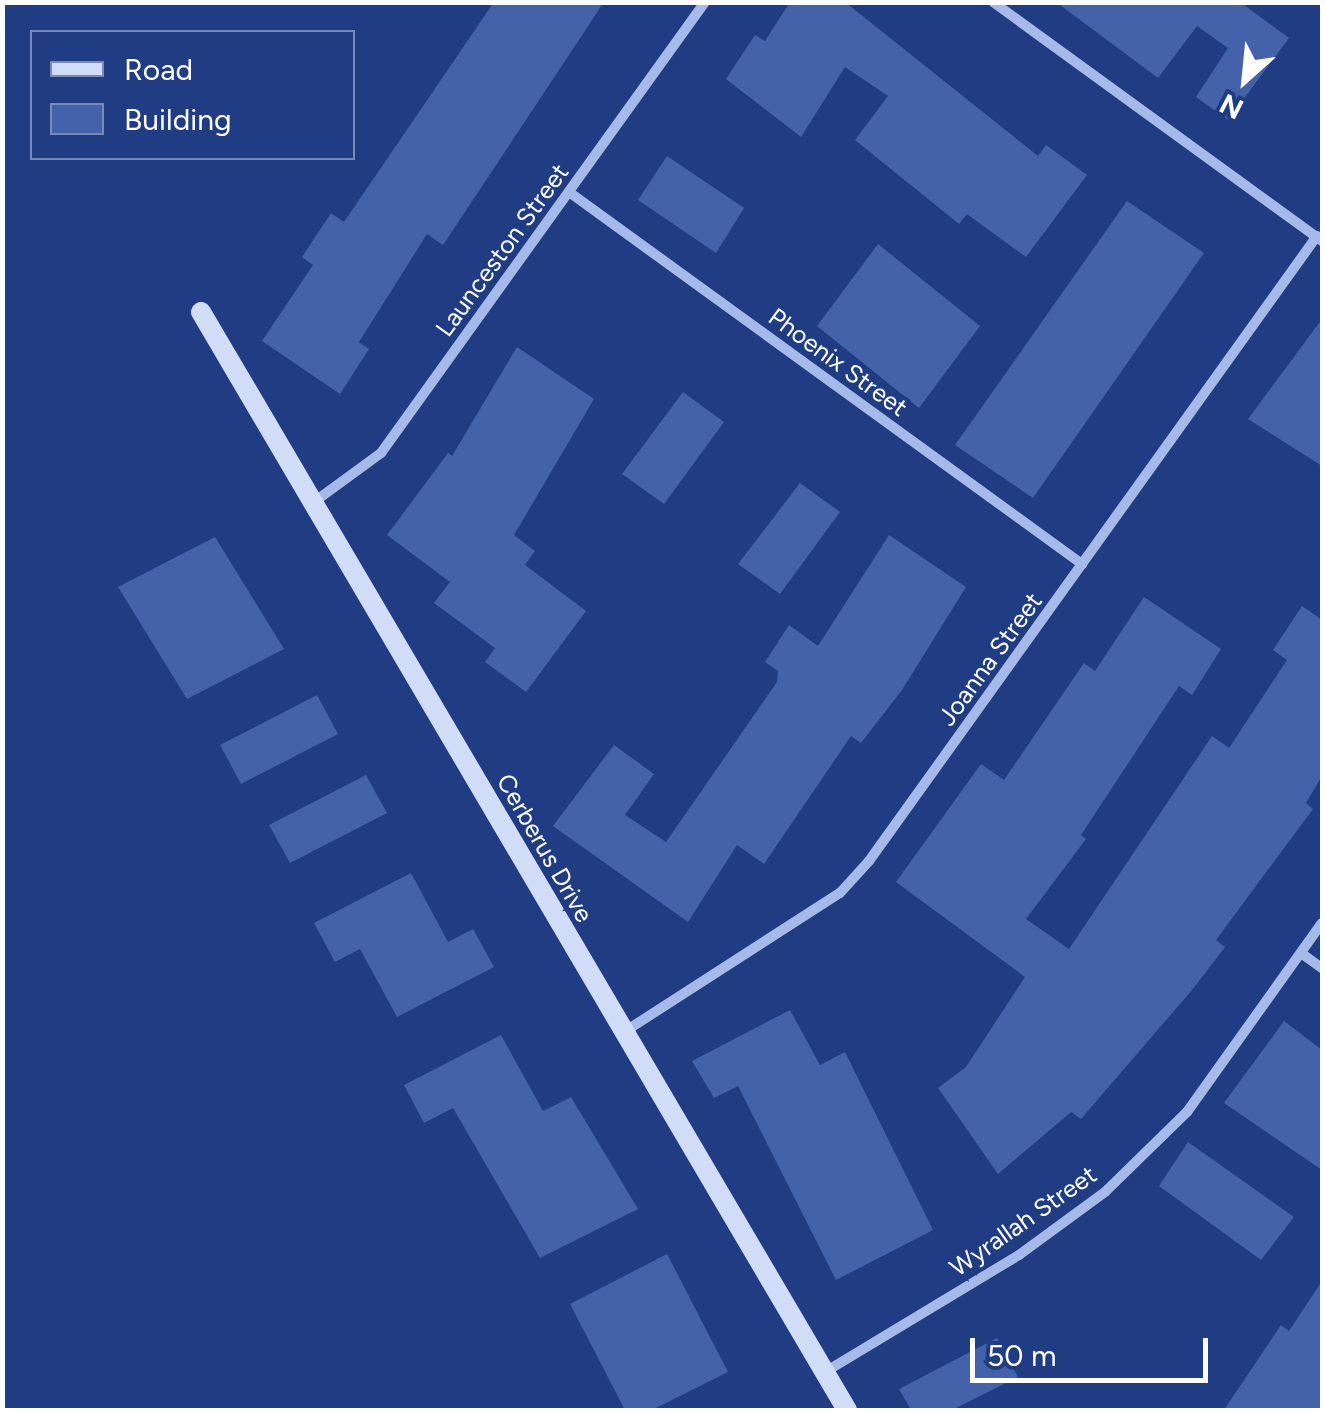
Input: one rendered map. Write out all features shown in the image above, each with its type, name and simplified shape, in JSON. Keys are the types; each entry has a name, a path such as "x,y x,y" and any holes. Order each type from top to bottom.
{"street":[{"name":"Launceston Street","path":"314,502 382,453 705,2"},
{"path":"993,2 1320,238"},
{"name":"Phoenix Street","path":"569,192 1082,564"},
{"name":"Joanna Street","path":"624,1032 840,893 870,861 1320,238"},
{"name":"Cerberus Drive","path":"201,312 846,1410"},
{"name":"Wyrallah Street","path":"824,1373 1019,1254 1105,1192 1187,1112 1322,923"},
{"path":"1301,953 1322,968"}],"building":[{"path":"494,2 604,2 443,245 427,234 359,342 369,349 340,394 262,341 313,265 302,257 331,213 344,222"},
{"path":"790,2 845,2 1038,156 1046,145 1087,175 1026,257 967,214 959,224 855,140 888,96 845,67 801,137 726,79 755,35 765,41"},
{"path":"1056,2 1240,2 1289,38 1228,120 1196,97 1228,48 1197,26 1158,78"},
{"path":"667,156 744,208 716,253 638,200"},
{"path":"1127,201 1204,253 1033,498 955,445"},
{"path":"878,244 980,326 919,408 817,326"},
{"path":"1322,319 1322,466 1248,419"},
{"path":"517,347 594,399 514,535 535,551 525,565 586,611 526,692 485,662 495,648 434,603 450,582 387,535 448,453 452,456"},
{"path":"683,392 724,422 664,504 622,474"},
{"path":"800,483 840,512 780,594 738,564"},
{"path":"889,535 966,587 902,690 861,743 851,736 764,864 737,845 688,922 553,826 614,745 654,774 625,815 666,842 777,682 778,671 765,662 789,625 818,646"},
{"path":"215,537 284,649 187,699 118,587"},
{"path":"1144,597 1221,649 1192,695 1179,686 1081,835 1086,839 1026,919 1069,949 1212,736 1229,748 1287,660 1273,650 1302,606 1322,620 1322,776 1306,803 1313,809 1216,940 1225,947 1192,990 1081,1119 1071,1112 998,1174 938,1088 966,1067 1025,977 896,882 981,764 1004,780 1084,663 1095,671"},
{"path":"317,695 338,734 241,784 220,745"},
{"path":"366,775 387,813 290,863 269,825"},
{"path":"411,873 448,942 473,929 494,967 397,1017 360,949 335,962 314,923"},
{"path":"790,1010 820,1065 845,1052 933,1230 836,1280 738,1086 714,1098 692,1061"},
{"path":"1284,1021 1322,1050 1322,1170 1224,1103"},
{"path":"501,1035 543,1111 571,1097 638,1209 540,1258 453,1108 424,1123 404,1085"},
{"path":"1188,1142 1294,1217 1261,1260 1159,1186"},
{"path":"667,1254 728,1372 652,1410 625,1410 570,1304"},
{"path":"1322,1281 1322,1410 1224,1410 1281,1325 1289,1331"},
{"path":"997,1338 1018,1377 952,1410 911,1410 899,1389"}]}
